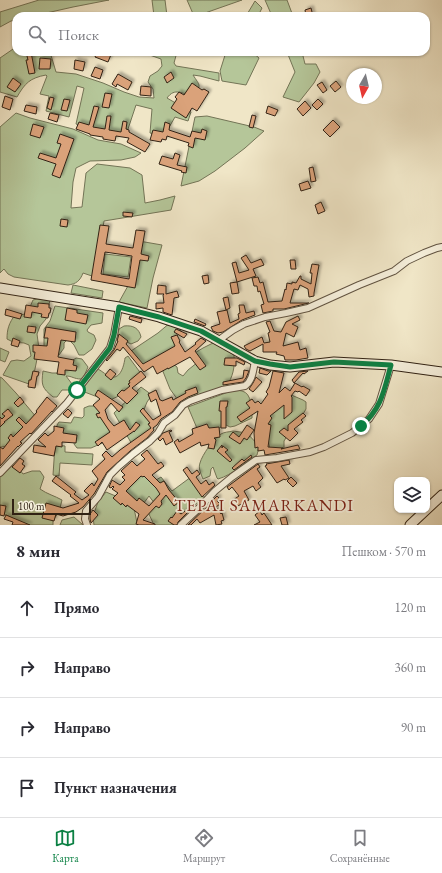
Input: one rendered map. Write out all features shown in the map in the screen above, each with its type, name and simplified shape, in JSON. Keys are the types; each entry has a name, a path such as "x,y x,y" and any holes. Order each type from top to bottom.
{"street":[{"path":"218,340 244,324 265,317 308,308 394,271 407,261 424,253 442,247"},
{"path":"0,288 119,307 159,317 201,331 255,361 270,364 290,367 334,362 391,365 442,372"},
{"path":"0,473 66,403 110,348 119,307"},
{"path":"87,525 85,519 86,511 98,497 110,475 119,466 150,441 158,433 164,423 175,415 186,403 222,390 245,386 248,384 252,379 255,361"},
{"path":"181,525 232,477 256,460 310,452 324,447 352,433 369,419 379,404 391,365"},
{"path":"410,525 442,495"}],"green space":[{"path":"39,0 109,0 51,12 12,12 12,21 0,27 0,12"},
{"path":"152,0 165,0 166,12 154,12"},
{"path":"187,0 242,0 208,12 192,12"},
{"path":"265,0 287,0 292,12 270,12"},
{"path":"255,1 262,8 260,12 248,12"},
{"path":"12,50 12,56 51,56 56,72 76,74 139,97 154,98 153,89 148,82 150,76 158,71 162,66 161,59 152,56 176,56 174,63 176,66 219,73 219,81 193,75 199,87 193,96 176,92 167,98 191,112 188,121 175,117 164,136 150,133 152,109 136,105 127,132 112,135 76,124 84,88 77,86 69,117 46,111 49,96 40,94 47,76 46,75 28,82 17,97 0,92 0,58"},
{"path":"225,56 257,56 259,58 246,85 222,81 220,71"},
{"path":"289,56 303,56 305,64 316,64 320,72 314,83 299,102 283,97 295,72"},
{"path":"16,113 73,129 98,140 121,144 141,153 135,157 121,160 90,161 76,168 73,182 71,208 82,207 86,173 97,164 130,168 142,175 145,203 175,196 171,210 104,221 95,277 83,273 77,282 68,285 14,277 8,274 4,269 0,273 0,127"},
{"path":"207,116 254,127 264,131 215,171 199,181 181,186 195,117"},
{"path":"139,241 162,245 147,308 119,302 129,284"},
{"path":"105,254 131,257 128,277 103,274"},
{"path":"73,285 103,291 102,298 71,293"},
{"path":"33,300 50,300 46,319 40,326 37,334 39,349 34,374 29,384 3,375 11,361 24,361 31,356 29,345 13,342 7,339 7,332 15,315 27,314"},
{"path":"55,306 103,313 102,323 91,325 87,330 94,335 96,340 92,349 84,355 79,355 74,345 68,339 64,343 64,348 59,355 44,351 44,329 50,321"},
{"path":"171,322 182,327 175,339 179,347 143,368 131,351 158,333"},
{"path":"124,326 130,326 137,329 141,337 138,341 131,344 117,337 119,329"},
{"path":"215,342 234,355 233,372 226,388 180,403 170,389 162,369 172,363 177,367 178,373 183,376 198,362 193,354"},
{"path":"0,348 9,352 5,362 0,360"},
{"path":"128,356 142,375 123,394 108,401 82,391 98,369 111,377 120,374 125,358"},
{"path":"76,358 82,359 88,367 84,376 81,379 77,379 66,376 73,388 62,390 57,397 53,397 43,386 43,371 61,373 66,365"},
{"path":"0,377 37,418 11,446 0,447"},
{"path":"141,387 152,395 143,412 152,425 149,435 133,446 114,413"},
{"path":"231,391 241,391 248,395 251,402 252,418 235,426 230,427 224,424 213,434 199,433 188,407"},
{"path":"289,394 306,402 306,409 284,441 284,448 270,449 267,430 269,417 274,407"},
{"path":"89,406 97,406 114,438 91,448 77,448 74,444 75,438 57,431 57,425 59,422 71,423 74,417 82,418 84,416 84,408"},
{"path":"233,431 247,433 259,446 257,455 229,475 218,479 213,467 211,469 210,476 203,479 199,465 206,451 218,436"},
{"path":"55,445 65,446 65,452 93,454 92,465 60,463 59,476 53,475"},
{"path":"10,466 17,466 23,474 32,471 40,471 44,477 40,489 62,500 59,512 53,520 53,525 27,525 0,512 0,476"},
{"path":"140,472 153,482 161,477 172,491 191,477 205,498 177,516 173,525 154,525 148,512 155,504 149,496 141,507 123,492"},
{"path":"106,492 118,497 134,508 137,523 136,525 94,525 93,516 98,502"},
{"path":"74,517 83,525 60,525 62,520"}],"building":[{"path":"311,8 312,12 305,12 305,10"},
{"path":"27,56 32,56 35,73 29,74 26,60 28,60"},
{"path":"95,56 110,56 108,62"},
{"path":"40,58 51,59 50,69 39,69"},
{"path":"75,60 85,62 83,71 74,69"},
{"path":"95,67 103,70 100,79 91,76"},
{"path":"171,72 174,78 167,83 164,77"},
{"path":"118,74 132,82 128,90 117,84 116,87 112,84"},
{"path":"13,78 21,84 15,92 7,87"},
{"path":"336,81 341,87 335,92 330,86"},
{"path":"322,82 327,90 323,93 317,85"},
{"path":"192,83 202,90 204,89 209,92 197,111 192,108 186,118 171,108 177,99 175,97 179,92 184,95"},
{"path":"141,86 151,87 151,96 140,95"},
{"path":"105,93 112,94 109,108 102,107"},
{"path":"5,96 13,99 10,110 2,107"},
{"path":"50,97 54,98 51,110 47,108"},
{"path":"64,99 70,100 67,111 61,110"},
{"path":"318,99 323,104 317,110 312,105"},
{"path":"305,101 311,108 303,116 297,109"},
{"path":"26,105 37,107 36,114 24,111"},
{"path":"94,106 99,107 93,127 105,129 107,116 111,116 109,130 121,132 123,121 127,122 126,129 129,130 129,132 150,144 145,152 127,142 129,138 116,136 115,141 103,139 103,137 90,135 76,129 79,122 89,125"},
{"path":"268,106 278,110 275,116 266,113"},
{"path":"50,113 59,115 57,122 48,119"},
{"path":"252,115 256,116 253,128 249,127"},
{"path":"333,120 340,127 330,137 323,130"},
{"path":"165,122 170,124 169,130 190,137 192,131 201,133 202,129 207,131 205,140 195,138 193,148 188,146 189,143 167,136 166,140 162,139 161,142 150,140 153,130 163,132"},
{"path":"33,124 44,127 40,138 30,135"},
{"path":"60,134 74,139 60,178 52,175 56,164 38,158 40,153 56,158 61,144 57,143"},
{"path":"175,153 180,155 177,165 187,167 186,173 159,164 162,156 173,159"},
{"path":"313,167 316,181 311,182 309,168"},
{"path":"308,181 311,188 301,191 299,184"},
{"path":"321,202 325,211 318,214 315,205"},
{"path":"123,212 133,213 132,217 123,216"},
{"path":"61,219 68,220 67,227 60,226"},
{"path":"100,225 109,226 106,244 133,248 136,230 145,231 141,254 149,256 148,261 140,260 135,288 91,280","holes":["105,252 132,256 129,279 101,274"]},
{"path":"246,255 251,263 261,259 264,265 253,269 256,276 237,282 232,263 236,262 239,273 249,270 241,258"},
{"path":"290,260 295,260 296,269 291,269"},
{"path":"312,264 319,265 314,296 309,297 308,289 300,285 298,290 294,289 290,303 309,303 284,309 273,309 273,311 263,313 261,305 264,304 260,291 258,292 257,286 254,286 252,278 258,277 260,283 263,282 268,302 282,301 287,283 296,283 301,276 301,279 311,284 312,273 310,273"},
{"path":"208,275 209,283 204,284 202,276"},
{"path":"237,282 239,293 232,294 230,283"},
{"path":"158,285 166,286 166,294 177,291 179,297 174,298 172,315 163,312 163,308 156,309 156,303 164,303 164,294 157,294"},
{"path":"228,297 230,308 226,310 223,298"},
{"path":"38,303 49,304 49,308 51,308 48,318 41,317 42,314 32,312 31,318 24,317 26,305 38,307"},
{"path":"239,305 244,305 246,313 254,311 255,315 242,320 223,332 218,333 213,331 211,327 220,324 217,312 227,310 230,323 239,319"},
{"path":"67,308 77,310 77,313 88,315 86,324 65,320"},
{"path":"6,309 22,314 20,319 5,315"},
{"path":"130,316 142,319 141,323 129,319"},
{"path":"298,316 300,320 292,324 298,327 294,337 286,333 283,346 298,342 300,350 306,348 308,358 285,360 284,356 276,354 277,352 263,352 263,344 250,351 244,346 262,337 264,343 270,342 268,333 270,332 266,322 270,321 274,331 281,332 286,322"},
{"path":"195,319 206,324 205,326 194,322"},
{"path":"28,326 36,327 35,333 27,332"},
{"path":"46,327 76,332 75,342 61,340 58,357 74,360 73,365 77,366 76,371 65,370 65,375 57,374 59,362 34,359 35,352 33,352 33,345 47,346 48,338 44,338"},
{"path":"176,329 187,334 184,338 174,332"},
{"path":"119,334 128,341 126,344 143,364 175,346 171,337 177,335 185,352 196,344 195,343 201,338 206,341 195,351 206,366 200,370 190,357 157,374 153,366 144,372 123,347 120,351 117,349 107,361 106,360 114,350 118,341"},
{"path":"13,338 20,341 18,347 11,345"},
{"path":"225,358 237,358 245,362 244,365 236,361 236,366 224,365"},
{"path":"260,368 271,371 267,375 259,373"},
{"path":"110,369 116,374 111,380 105,375"},
{"path":"244,370 249,371 243,382 223,385 223,382 243,378"},
{"path":"33,371 39,372 35,388 28,387"},
{"path":"141,371 146,377 132,388 138,393 127,404 117,395 122,390 124,391 130,386 128,384 130,383 129,381"},
{"path":"273,371 284,373 279,393 285,387 290,391 295,383 310,390 306,396 299,391 295,391 291,396 292,412 284,419 284,405 270,416 272,418 268,424 271,425 268,447 283,448 281,449 298,445 300,449 265,455 264,450 258,451 258,447 255,448 254,433 258,411 241,422 237,417 250,408 246,403 252,399 255,403 258,401 261,404 268,394 266,392 269,387"},
{"path":"308,371 304,374 303,373 294,383 292,380 299,372"},
{"path":"256,377 262,382 253,392 249,389"},
{"path":"196,387 198,393 180,402 172,412 161,419 147,438 107,472 94,494 83,507 76,512 63,516 56,514 54,521 42,518 46,503 63,508 79,503 52,481 56,476 76,492 74,494 82,500 89,495 84,491 92,483 94,486 98,479 92,471 105,459 102,455 106,451 112,457 151,428 148,424 150,423 140,411 143,408 153,420 161,415 156,399 151,402 148,394 156,390 160,400 162,401 172,397 173,400 186,393 185,391"},
{"path":"98,390 123,407 119,412 111,403 105,410 108,419 114,426 124,420 130,430 136,422 140,425 134,432 107,450 102,442 98,446 95,442 110,432 100,417 98,418 96,414 100,413 93,405 100,399 95,395"},
{"path":"20,397 24,402 18,407 14,403"},
{"path":"47,397 57,406 31,434 30,433 20,442 22,443 0,466 0,447 3,449 10,440 8,438 11,434 13,437 23,427 16,420 19,417 26,424 37,412 36,411"},
{"path":"220,401 228,401 226,407 226,428 221,428 221,411 219,411"},
{"path":"8,409 13,415 0,427 0,417 2,419 5,416 2,414"},
{"path":"68,409 72,413 68,418 63,414"},
{"path":"303,413 306,416 301,420 303,422 294,429 298,433 290,441 279,432 284,428 288,431 288,425"},
{"path":"207,424 209,428 219,427 220,437 214,438 216,440 214,449 208,448 209,444 201,446 200,442 180,453 174,442 178,439 179,442 193,434 192,429"},
{"path":"247,425 254,430 247,440 244,438 240,444 229,437 233,432 239,437"},
{"path":"54,426 64,428 63,433 77,435 76,443 62,442 62,447 56,446 54,456 33,452 34,445 46,447 38,440 45,433 48,436 54,431"},
{"path":"172,431 169,432 173,441 166,445 163,438 160,441 158,439 163,433"},
{"path":"222,445 222,448 223,446 228,450 225,452 232,460 230,462 217,451"},
{"path":"147,450 158,464 161,462 164,466 152,475 160,483 164,481 179,502 174,506 166,495 161,501 162,504 159,508 156,506 143,520 155,525 136,524 139,514 127,505 126,507 122,503 121,505 113,498 118,493 112,489 114,487 113,486 111,488 109,487 112,480 120,485 125,480 122,477 125,475 121,471 132,461 137,466 145,459 141,455","holes":["141,476 144,476 160,494 149,506 139,498 137,501 126,491"]},
{"path":"251,455 252,457 234,470 232,468 242,459 244,461"},
{"path":"20,458 24,461 22,464 25,466 20,473 12,467"},
{"path":"289,460 290,464 281,466 289,478 277,483 265,466 267,465 266,464"},
{"path":"258,464 260,467 257,469 263,478 258,483 261,487 256,491 253,486 244,491 249,500 234,508 230,502 239,496 232,487 229,490 227,487"},
{"path":"187,467 192,474 197,470 200,474 196,477 201,484 206,480 209,485 213,482 215,485 202,497 183,470"},
{"path":"291,477 297,483 293,487 287,481"},
{"path":"217,496 219,498 217,501 220,504 216,507 221,514 222,513 224,520 221,521 222,524 216,525 214,515 200,523 197,519 191,525 188,525 211,503"},
{"path":"0,505 6,506 4,516 0,515"},
{"path":"192,506 193,507 178,522 177,525 174,525 168,521 177,511 181,514"},
{"path":"93,510 98,515 91,523 90,514"},
{"path":"260,511 262,515 264,513 272,525 254,525 260,522 255,515"},
{"path":"6,515 30,525 12,525 13,522 4,519"},
{"path":"286,517 288,525 282,525 280,518"}],"district":[{"name":"TEPAI SAMARKANDI","path":"264,505"}],"route":[{"path":"77,390 110,348 119,307 159,317 201,331 255,361 290,367 334,362 391,365 379,404 374,413 361,426"}]}
